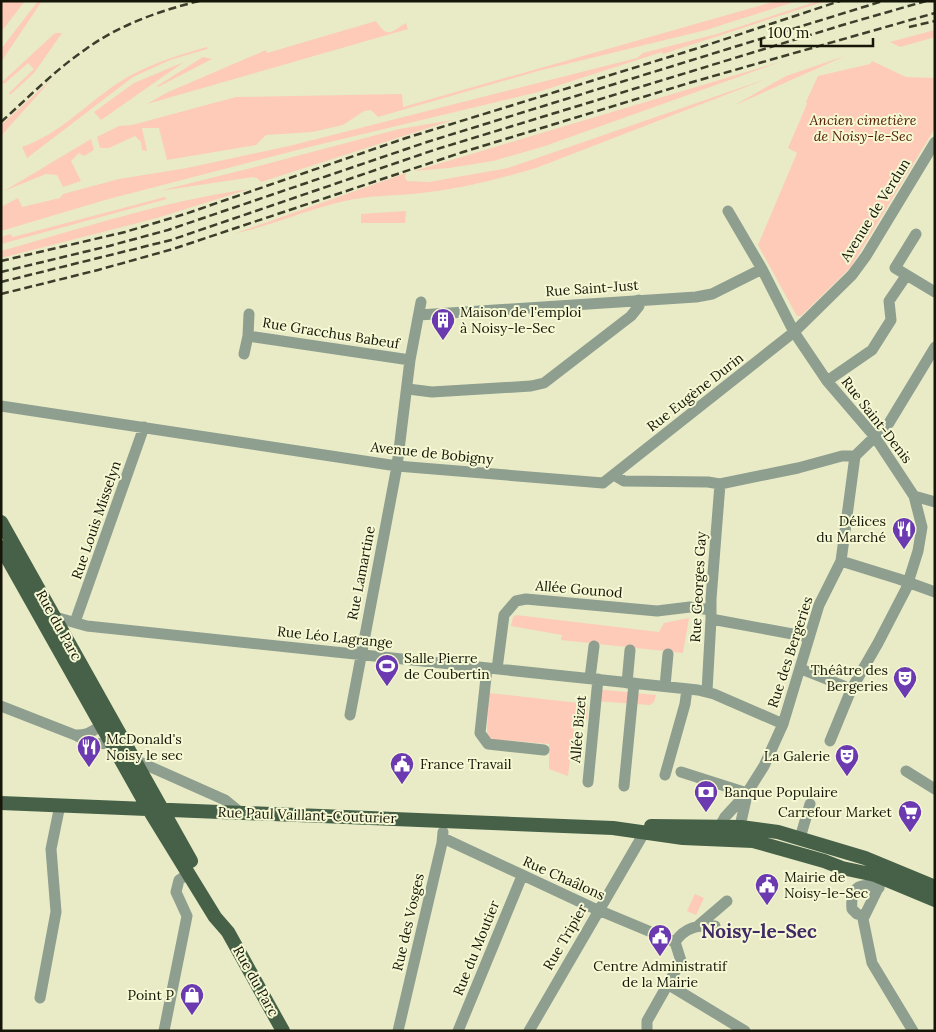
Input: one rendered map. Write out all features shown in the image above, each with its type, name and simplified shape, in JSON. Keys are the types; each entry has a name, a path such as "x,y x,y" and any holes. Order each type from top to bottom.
{"main road":[{"name":"Rue du Parc","path":"1,522 135,760 155,809 188,874 215,917 228,932"},
{"name":"Rue du Parc","path":"1,548 97,733 110,742 223,916 228,932 283,1031"},
{"name":"Rue Paul Vaillant-Couturier","path":"1,803 442,820 613,828 644,833 719,833 741,827 778,832 800,838 859,856 935,886"},
{"name":"Rue Paul Vaillant-Couturier","path":"613,828 639,825 686,832"},
{"name":"Rue Paul Vaillant-Couturier","path":"719,833 736,840 771,846 824,861 881,883 935,900"}],"street":[{"name":"Avenue de Verdun","path":"794,332 852,275 866,256 935,142"},
{"name":"Rue Saint-Denis","path":"728,210 762,269 794,332 827,381 875,437 914,496 922,527 918,551 908,582 878,643 851,690 830,741"},
{"path":"916,234 896,268 906,276 935,292"},
{"name":"Rue Saint-Just","path":"419,315 712,294 762,269"},
{"path":"827,381 872,350 891,320 889,301 906,276"},
{"path":"408,389 432,392 531,386 544,383 630,316 639,306 639,300"},
{"path":"397,466 408,389 410,360 421,302"},
{"name":"Rue Gracchus Babeuf","path":"244,354 248,336 249,314"},
{"name":"Rue Eugène Durin","path":"614,475 794,332"},
{"name":"Rue Gracchus Babeuf","path":"248,336 410,360"},
{"path":"614,475 625,481 708,482 720,484 798,468 842,456 855,456 862,447 889,423 935,347"},
{"name":"Avenue de Bobigny","path":"1,406 397,466 592,483 604,483 614,475"},
{"name":"Rue Louis Misselyn","path":"75,622 144,427"},
{"name":"Rue des Bergeries","path":"719,833 725,818 747,793 764,766 783,724 819,605 841,561 855,456"},
{"name":"Rue Lamartine","path":"350,715 397,466"},
{"name":"Rue Georges Gay","path":"707,691 720,484"},
{"path":"914,496 935,502"},
{"path":"841,561 935,592"},
{"name":"Allée Gounod","path":"544,750 488,744 480,733 504,615 516,602 526,599 657,611 690,607 711,614 809,637"},
{"name":"Rue Léo Lagrange","path":"55,617 87,626 707,691 783,724"},
{"path":"71,646 70,637 73,632 78,628 87,626"},
{"name":"Allée Bizet","path":"588,782 594,646"},
{"path":"624,786 630,650"},
{"path":"665,686 668,654"},
{"path":"801,669 844,686"},
{"path":"665,775 685,704 687,689"},
{"path":"1,706 75,735 83,736 97,733 109,724 116,727 116,734 110,742"},
{"path":"135,760 225,800 241,813"},
{"path":"906,771 935,788"},
{"path":"681,772 747,793"},
{"name":"Rue des Bergeries","path":"736,840 741,827 747,793"},
{"path":"800,838 810,804"},
{"path":"40,998 56,912 51,849 60,805"},
{"name":"Rue des Vosges","path":"398,1031 443,838 442,820"},
{"name":"Rue Tripier","path":"528,1031 644,833"},
{"name":"Rue Chaâlons","path":"443,838 522,876 675,942"},
{"path":"848,869 859,856"},
{"path":"164,1031 187,916 176,892 179,880 188,874"},
{"name":"Rue du Moutier","path":"458,1031 522,876"},
{"path":"881,883 863,919 872,964 913,1031"},
{"path":"864,916 857,914 852,909 851,900 853,893 862,885 881,883"},
{"path":"647,1031 647,1021 681,961 675,942 679,935 699,925 728,901"},
{"path":"699,925 715,926"},
{"path":"669,985 745,1031"}],"green space":[{"path":"25,1 1,32 1,2"},
{"path":"38,1 42,1 1,62 1,49"},
{"path":"776,1 797,1 706,30 538,71 378,117 371,110 364,111 343,125 312,132 266,135 256,145 167,160 159,128 142,128 147,151 142,150 141,142 135,136 109,148 100,148 97,137 119,126 132,125 236,97 402,94 403,107"},
{"path":"818,1 825,1 663,54 662,52 538,92 305,148 105,200 1,231 1,207 18,198 22,207 60,198 63,194 119,179 187,168 289,146 637,58 643,53 717,34"},
{"path":"376,21 387,32 394,31 406,23 408,29 147,104 166,93 266,50 267,53"},
{"path":"935,30 935,37 900,47 890,42"},
{"path":"55,33 62,33 34,73 10,95 9,93 34,69 28,63 4,84 2,82"},
{"path":"207,47 207,49 170,60 133,77 27,158 22,147 59,128 126,78 160,62"},
{"path":"845,56 733,106 786,76"},
{"path":"203,57 212,59 157,86"},
{"name":"Ancien cimetière de Noisy-le-Sec","path":"872,61 906,77 935,78 935,128 851,267 801,316 797,316 758,245 797,153 788,148 818,76 870,64"},
{"path":"184,62 101,120 94,112 134,83"},
{"path":"780,62 545,146 493,161 414,171"},
{"path":"769,78 536,168 450,189 345,201 236,233 406,173 405,178 407,181 429,182 508,168"},
{"path":"51,80 1,136 1,125"},
{"path":"453,120 261,182 253,177 159,191 399,129"},
{"path":"91,139 94,150 84,156 79,153 71,161 81,181 63,187 57,175 46,174 4,191"},
{"path":"249,189 157,218 1,258 1,251 93,224 217,194"},
{"path":"165,197 167,199 1,244 1,237 10,234 13,237"},
{"path":"406,211 405,223 361,223 361,214"},
{"path":"516,615 659,632 664,623 689,618 683,653 561,640 562,635 511,626 513,617"},
{"path":"595,689 656,695 654,702 650,705 594,701"},
{"path":"489,693 588,704 587,719 575,719 568,776 549,769 549,744 490,739 487,732"},
{"path":"695,894 704,898 696,915 687,911"}],"railway":[{"path":"1,122 42,84 99,40 140,20 169,9 199,1"},
{"path":"1,261 125,232 185,214 406,138 695,49 840,1"},
{"path":"1,272 168,230 427,142 883,1"},
{"path":"1,282 171,240 434,150 926,1"},
{"path":"1,294 173,249 463,152 689,83 935,13"},
{"path":"909,27 935,21"}],"place":[{"name":"Maison de l'emploi à Noisy-le-Sec","path":"443,341"},
{"name":"Délices du Marché","path":"904,550"},
{"name":"Salle Pierre de Coubertin","path":"387,687"},
{"name":"Théâtre des Bergeries","path":"905,699"},
{"name":"McDonald's Noisy le sec","path":"89,768"},
{"name":"La Galerie","path":"847,777"},
{"name":"France Travail","path":"402,785"},
{"name":"Banque Populaire","path":"706,813"},
{"name":"Carrefour Market","path":"910,833"},
{"name":"Mairie de Noisy-le-Sec","path":"767,906"},
{"name":"Centre Administratif de la Mairie","path":"660,957"},
{"name":"Point P","path":"192,1016"}],"district":[{"name":"Noisy-le-Sec","path":"759,931"}]}
